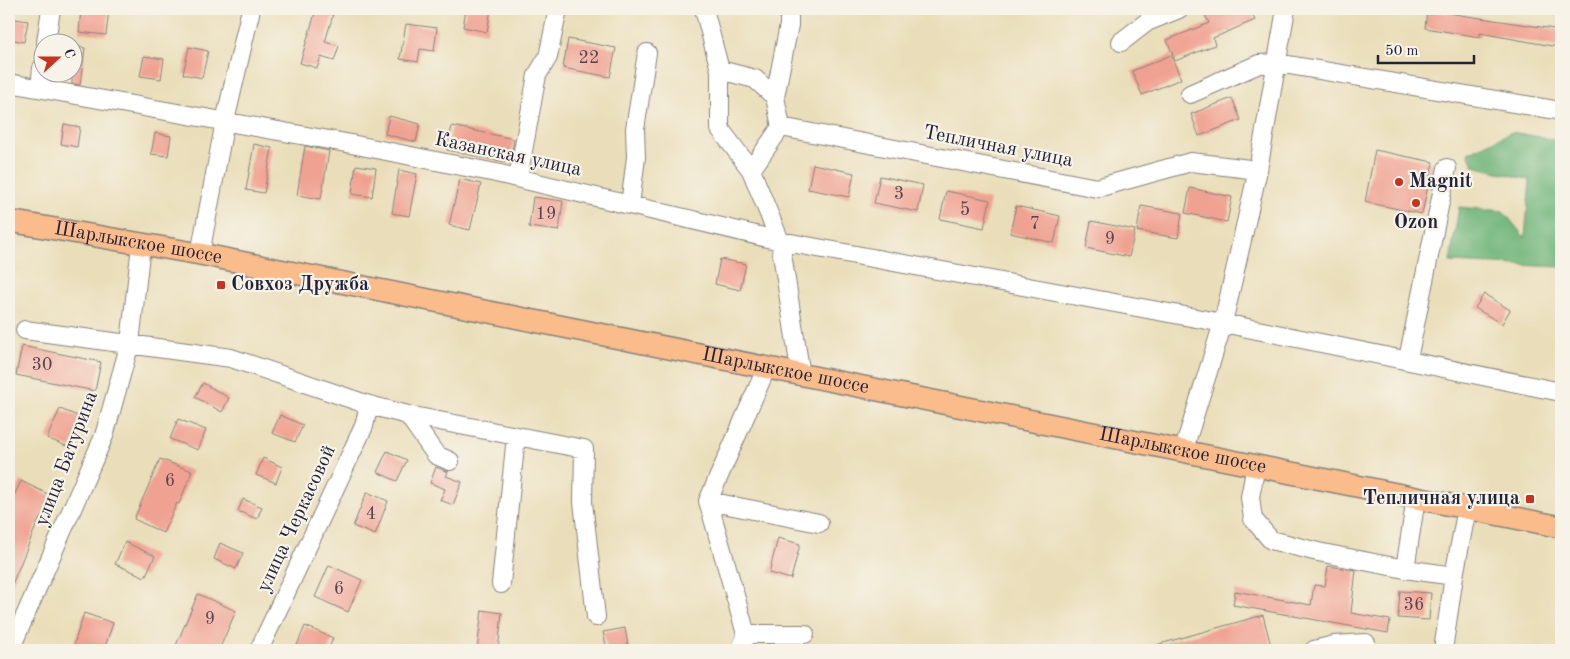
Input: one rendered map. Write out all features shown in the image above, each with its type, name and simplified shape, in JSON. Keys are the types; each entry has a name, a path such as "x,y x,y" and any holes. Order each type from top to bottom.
{"main road":[{"name":"Шарлыкское шоссе","path":"9,221 200,254 1561,527"}],"street":[{"path":"48,32 51,9"},
{"path":"200,254 225,121 251,9"},
{"path":"518,178 538,75 548,57 558,9"},
{"path":"704,9 720,70 720,130 751,170 780,241 801,376"},
{"path":"751,170 781,127 776,97 789,25 789,9"},
{"path":"1121,42 1147,15 1179,9"},
{"path":"1183,452 1223,323 1258,170 1286,9"},
{"path":"630,205 636,157 635,129 647,53"},
{"path":"1190,94 1259,64 1277,63 1561,111"},
{"path":"720,70 755,79 776,97"},
{"path":"40,88 41,82"},
{"name":"Казанская улица","path":"9,83 225,121 518,178 780,241 1223,323 1408,359 1561,392"},
{"name":"Тепличная улица","path":"781,127 1098,188 1191,162 1258,170"},
{"path":"1408,359 1447,168"},
{"name":"улица Батурина","path":"10,650 104,436 130,343 142,244"},
{"path":"25,330 232,358 369,405 408,416 584,449 583,502 596,617"},
{"path":"766,369 708,500 743,642 804,634"},
{"name":"улица Черкасовой","path":"259,650 364,426 369,405"},
{"path":"408,416 436,455 450,461"},
{"path":"501,584 516,436"},
{"path":"1256,466 1250,497 1253,519 1272,540 1318,552 1404,569 1454,576"},
{"path":"1404,569 1416,498"},
{"path":"708,500 819,523"},
{"path":"1443,650 1467,508"},
{"path":"1314,650 1334,645 1366,643 1365,650"}],"green space":[{"path":"1512,132 1561,141 1561,267 1450,262 1459,207 1503,211 1525,238 1530,180 1474,166 1468,153"}],"building":[{"path":"81,9 109,10 106,35 79,32"},
{"path":"466,9 491,9 487,32 463,27"},
{"path":"1220,9 1250,9 1255,20 1213,38 1215,45 1175,61 1167,40 1209,23 1205,15"},
{"path":"316,10 333,15 325,42 339,46 334,61 321,57 317,68 300,63"},
{"path":"1427,10 1561,30 1558,47 1480,33 1480,37 1425,28"},
{"path":"9,18 28,21 24,42 9,39"},
{"path":"406,24 437,28 434,51 420,49 418,62 400,59"},
{"path":"568,39 616,48 610,77 563,68"},
{"path":"189,47 208,51 202,78 183,74"},
{"path":"82,48 85,48 82,70"},
{"path":"1171,55 1181,79 1142,95 1132,71"},
{"path":"144,56 164,59 161,79 140,76"},
{"path":"72,82 80,82 80,85 72,84"},
{"path":"1232,98 1241,120 1199,136 1191,114"},
{"path":"389,116 420,124 416,142 385,134"},
{"path":"64,124 80,127 77,147 61,144"},
{"path":"452,126 514,139 510,163 447,150"},
{"path":"155,133 171,136 168,156 151,154"},
{"path":"254,144 272,148 264,193 246,190"},
{"path":"305,146 329,151 321,199 297,195"},
{"name":"Magnit","path":"1375,150 1433,162 1422,214 1365,202"},
{"path":"813,164 854,173 849,197 808,189"},
{"path":"356,165 376,168 372,197 352,194"},
{"path":"399,170 417,174 409,216 392,213"},
{"path":"880,176 923,185 918,212 874,203"},
{"path":"460,179 481,184 470,230 449,225"},
{"path":"1190,188 1232,197 1227,222 1185,213"},
{"path":"946,191 990,200 984,228 940,219"},
{"path":"533,197 563,201 559,231 529,227"},
{"path":"1016,206 1060,216 1054,243 1010,233"},
{"path":"1141,206 1182,213 1178,238 1137,231"},
{"path":"1091,221 1135,230 1129,257 1086,248"},
{"path":"720,259 746,264 740,290 715,284"},
{"path":"1484,294 1510,310 1502,324 1475,308"},
{"path":"22,346 101,362 95,391 16,375"},
{"path":"203,383 229,398 222,412 195,397"},
{"path":"60,409 83,418 71,448 47,438"},
{"path":"280,415 303,425 295,442 272,433"},
{"path":"178,419 206,430 198,450 170,439"},
{"path":"387,451 407,460 397,481 377,472"},
{"path":"263,458 282,467 276,483 256,475"},
{"path":"160,459 192,471 179,504 177,503 163,533 134,519"},
{"path":"436,467 448,472 446,476 462,482 453,505 440,500 445,489 430,483"},
{"path":"21,481 52,496 36,526 9,592 9,506"},
{"path":"367,492 388,501 375,535 353,526"},
{"path":"243,499 262,507 257,519 238,511"},
{"path":"778,538 800,544 791,579 769,573"},
{"path":"125,542 155,556 145,577 115,564"},
{"path":"220,543 243,553 236,569 214,559"},
{"path":"329,565 362,580 348,612 315,597"},
{"path":"1328,566 1356,570 1351,613 1390,620 1388,633 1233,605 1235,591 1311,605 1314,585 1325,586"},
{"path":"1400,591 1431,593 1429,620 1398,618"},
{"path":"198,594 236,611 219,650 174,650"},
{"path":"482,610 502,613 498,650 477,650"},
{"path":"84,613 113,623 104,650 72,650"},
{"path":"1263,615 1272,650 1150,650 1149,647"},
{"path":"305,626 333,638 328,650 295,650"},
{"path":"625,628 629,650 607,650 603,632"}],"place":[{"name":"Magnit","path":"1399,182"},
{"name":"Ozon","path":"1416,203"},
{"name":"Совхоз Дружба","path":"221,285"},
{"name":"Тепличная улица","path":"1530,499"}]}
